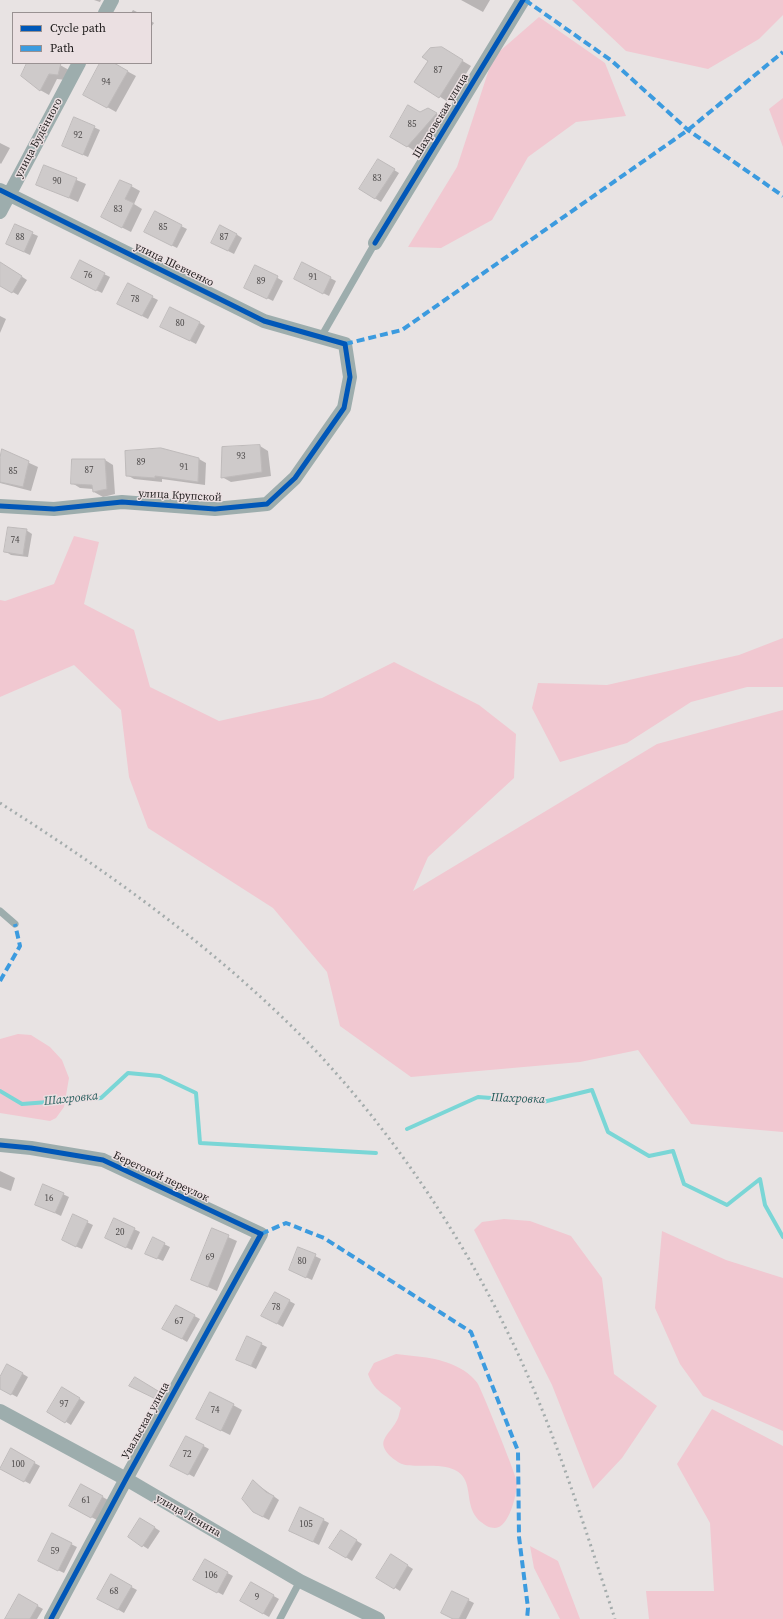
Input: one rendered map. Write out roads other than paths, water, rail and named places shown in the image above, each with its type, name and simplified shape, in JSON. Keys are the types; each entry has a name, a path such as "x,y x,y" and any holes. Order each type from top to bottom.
{"street":[{"path":"106,12 112,0"},
{"name":"Шахровская улица","path":"375,243 523,0"},
{"name":"улица Будённого","path":"0,212 5,192 78,64"},
{"name":"улица Шевченко","path":"5,192 264,320 345,344"},
{"name":"улица Крупской","path":"0,506 54,509 122,502 215,509 267,504 295,478 344,408 350,377 345,344"},
{"name":"Береговой переулок","path":"0,1146 31,1148 103,1160 261,1234"},
{"name":"Увальская улица","path":"51,1619 261,1234"},
{"name":"улица Ленина","path":"0,1411 126,1479 300,1581 378,1619"}],"lane":[{"path":"321,337 375,243"},
{"path":"0,911 15,924"},
{"path":"280,1619 300,1581"}],"waterway":[{"name":"Шахровка","path":"0,1091 22,1104 101,1098 128,1073 160,1076 196,1093 200,1143 376,1153"},
{"name":"Шахровка","path":"407,1129 478,1097 543,1102 592,1090 608,1132 649,1156 673,1151 684,1184 727,1205 760,1179 765,1205 783,1237"}],"railway":[{"path":"0,803 84,858 125,887 204,948 242,981 279,1014 315,1050 343,1081 397,1149 422,1184 468,1258 489,1295 524,1367 553,1438 579,1510 615,1619"}]}
